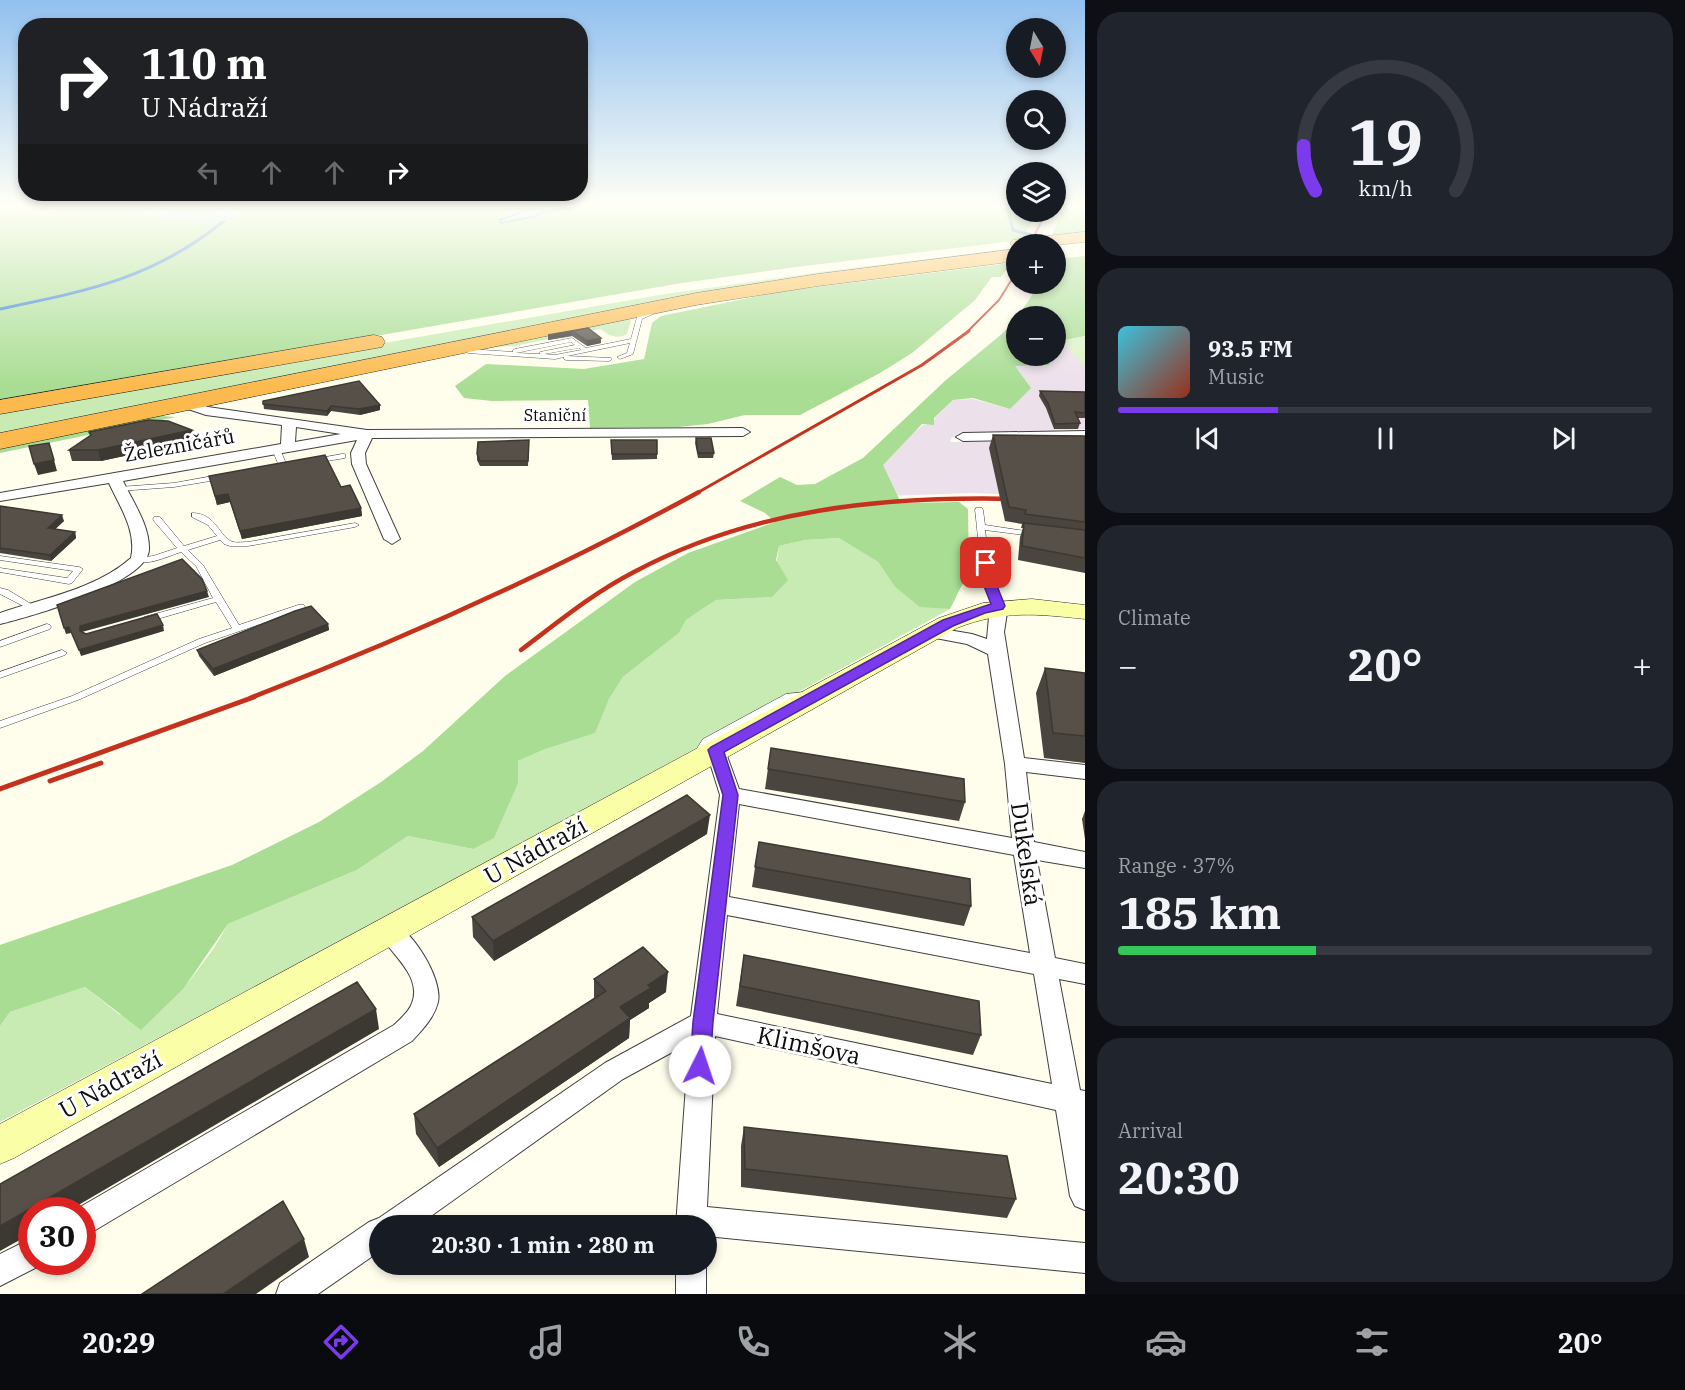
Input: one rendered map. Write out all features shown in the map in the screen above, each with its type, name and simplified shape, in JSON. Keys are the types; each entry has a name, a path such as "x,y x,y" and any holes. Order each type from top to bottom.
{"highway":[{"path":"426,332 676,290 837,266"},
{"path":"0,407 397,348 733,293 932,266"},
{"path":"0,441 184,403 397,348"}],"street":[{"name":"Železničářů","path":"184,403 206,411 289,422"},
{"name":"Staniční","path":"289,422 367,434"},
{"path":"282,448 289,422"},
{"name":"Staniční","path":"282,448 367,434 743,432"},
{"path":"367,434 358,459 392,539"},
{"path":"963,437 1085,435"},
{"name":"Železničářů","path":"139,560 142,544 140,533 117,484 282,448"},
{"path":"0,497 117,484"},
{"path":"0,619 32,607 71,587 121,574 139,560"},
{"name":"U Nádraží","path":"0,1144 965,615 999,606 1041,607 1085,612"},
{"name":"Dukelská","path":"999,606 995,632 1015,764 1024,850 1045,966 1077,1102 1085,1196"},
{"path":"931,632 972,639 997,651"},
{"path":"691,1215 703,1022 730,795 704,757"},
{"path":"1015,764 1085,772"},
{"path":"730,795 1085,860"},
{"path":"717,904 1085,974"},
{"path":"96,1214 403,1033 423,1009 425,987 418,967 389,930"},
{"path":"407,1215 614,1071 703,1022"},
{"name":"Klimšova","path":"703,1022 1077,1102"},
{"path":"717,1225 1085,1258"},
{"path":"291,1294 369,1241"},
{"path":"0,1271 18,1261"},
{"path":"691,1275 691,1294"}],"lane":[{"path":"620,357 630,354 639,318 646,314 714,301 733,293"},
{"path":"504,353 572,340 586,351"},
{"path":"555,357 634,340"},
{"path":"531,355 580,346"},
{"path":"397,348 476,350 600,361 609,359"},
{"path":"282,448 283,466"},
{"path":"303,463 342,456"},
{"path":"272,468 293,464"},
{"path":"117,484 174,485 228,475"},
{"path":"979,510 988,581 999,606"},
{"path":"195,515 211,523 228,544 239,545 355,525"},
{"path":"157,519 199,565 236,628"},
{"path":"981,527 1039,535"},
{"path":"139,560 221,537"},
{"path":"0,558 79,569 71,587 0,570"},
{"path":"0,591 5,591 32,607"},
{"path":"142,620 219,599"},
{"path":"0,724 75,698 202,641 301,607"},
{"path":"0,644 47,627"},
{"path":"0,675 62,653"}],"shaded area":[{"path":"1066,344 1085,366 1085,429 952,437 950,442 1085,441 1045,496 973,493 886,496 871,467 923,425 933,424 935,418 953,400 973,399 1010,409 1014,366 1066,366"}],"green space":[{"path":"0,266 801,266 682,283 0,401"},
{"path":"866,266 905,266 867,271 0,437 0,410 665,294"},
{"path":"984,266 1006,266 1001,277 992,277 975,300 912,353 880,373 800,415 745,415 708,424 678,427 590,428 588,400 492,401 464,398 455,386 486,364 584,369 644,359 652,323 661,316 777,292"},
{"path":"1066,266 1085,266 1085,336 1066,340 1066,306 1025,306 1032,295 1066,294"},
{"path":"626,318 631,320 627,334 620,337 610,335 600,329 514,346 491,347"},
{"path":"1006,330 1006,366 1015,366 1031,388 1010,409 973,398 953,400 934,418 934,425 922,424 883,465 901,503 959,502 968,509 969,571 950,609 920,607 895,587 878,562 839,538 805,540 779,546 776,560 788,580 772,597 716,600 686,620 679,633 623,677 609,699 595,733 518,761 518,783 494,838 473,849 408,836 357,870 228,924 184,988 141,1030 85,987 10,1012 0,1026 0,945 232,865 319,822 381,782 423,751 505,676 635,582 688,553 775,522 765,513 740,501 780,477 797,485 815,484 863,458 946,380"},
{"path":"1085,336 1085,366 1066,345 1066,340"},
{"path":"142,417 176,417 0,453 0,447"},
{"path":"839,538 878,562 895,587 920,606 950,609 488,862 0,1122 0,1026 10,1012 85,987 120,1015 184,988 214,948 228,924 357,870 408,836 473,849 518,783 518,761 594,733 609,699 623,677 679,633 686,620 716,600 772,597 779,546 805,540"}],"building":[{"path":"588,328 601,338 587,341 572,331 548,335"},
{"path":"359,381 380,405 359,409 331,406 327,411 263,404 263,401"},
{"path":"1040,391 1085,392 1085,413 1075,412 1080,423 1055,424 1048,403"},
{"path":"148,420 168,421 192,430 98,450 69,450 91,435 89,432"},
{"path":"993,435 1085,436 1085,522 1025,514 1026,510 1009,507"},
{"path":"696,438 711,438 714,453 698,453"},
{"path":"529,440 528,461 480,461 477,454 478,442"},
{"path":"611,440 657,440 657,454 612,454"},
{"path":"49,443 54,460 34,464 29,446"},
{"path":"325,455 341,487 350,485 361,508 240,531 228,494 215,496 209,476"},
{"path":"0,506 62,515 48,528 75,532 50,555 0,548"},
{"path":"1024,523 1085,530 1085,558 1022,546"},
{"path":"182,559 202,579 207,591 80,626 80,631 86,634 157,614 163,625 79,650 69,627 64,628 57,605"},
{"path":"311,606 328,624 213,669 197,650 295,611"},
{"path":"1045,668 1085,673 1085,736 1053,733"},
{"path":"771,748 964,779 965,802 768,769"},
{"path":"687,795 710,815 493,941 472,917"},
{"path":"759,842 970,879 971,906 755,867"},
{"path":"643,947 668,972 648,985 651,988 620,1007 630,1018 437,1148 414,1114 606,991 594,979"},
{"path":"744,955 979,1001 981,1035 740,986"},
{"path":"357,982 376,1009 50,1197 18,1197 18,1216 0,1226 0,1184"},
{"path":"744,1127 1007,1156 1016,1199 745,1169"},
{"path":"283,1201 304,1239 223,1294 142,1294"}],"waterway":[{"path":"0,309 91,288 119,280 151,266"}],"railway":[{"path":"967,332 999,300 1006,289"},
{"path":"697,493 922,365 969,331"},
{"path":"250,698 422,628 589,549 699,492"},
{"path":"521,650 619,580 679,551 725,534 771,520 867,504 916,500 1015,499"},
{"path":"0,789 254,697"},
{"path":"50,781 101,763"}],"route":[{"path":"700,1066 703,1022 730,795 716,750 948,623 965,615 999,606 988,581 986,563"}]}
